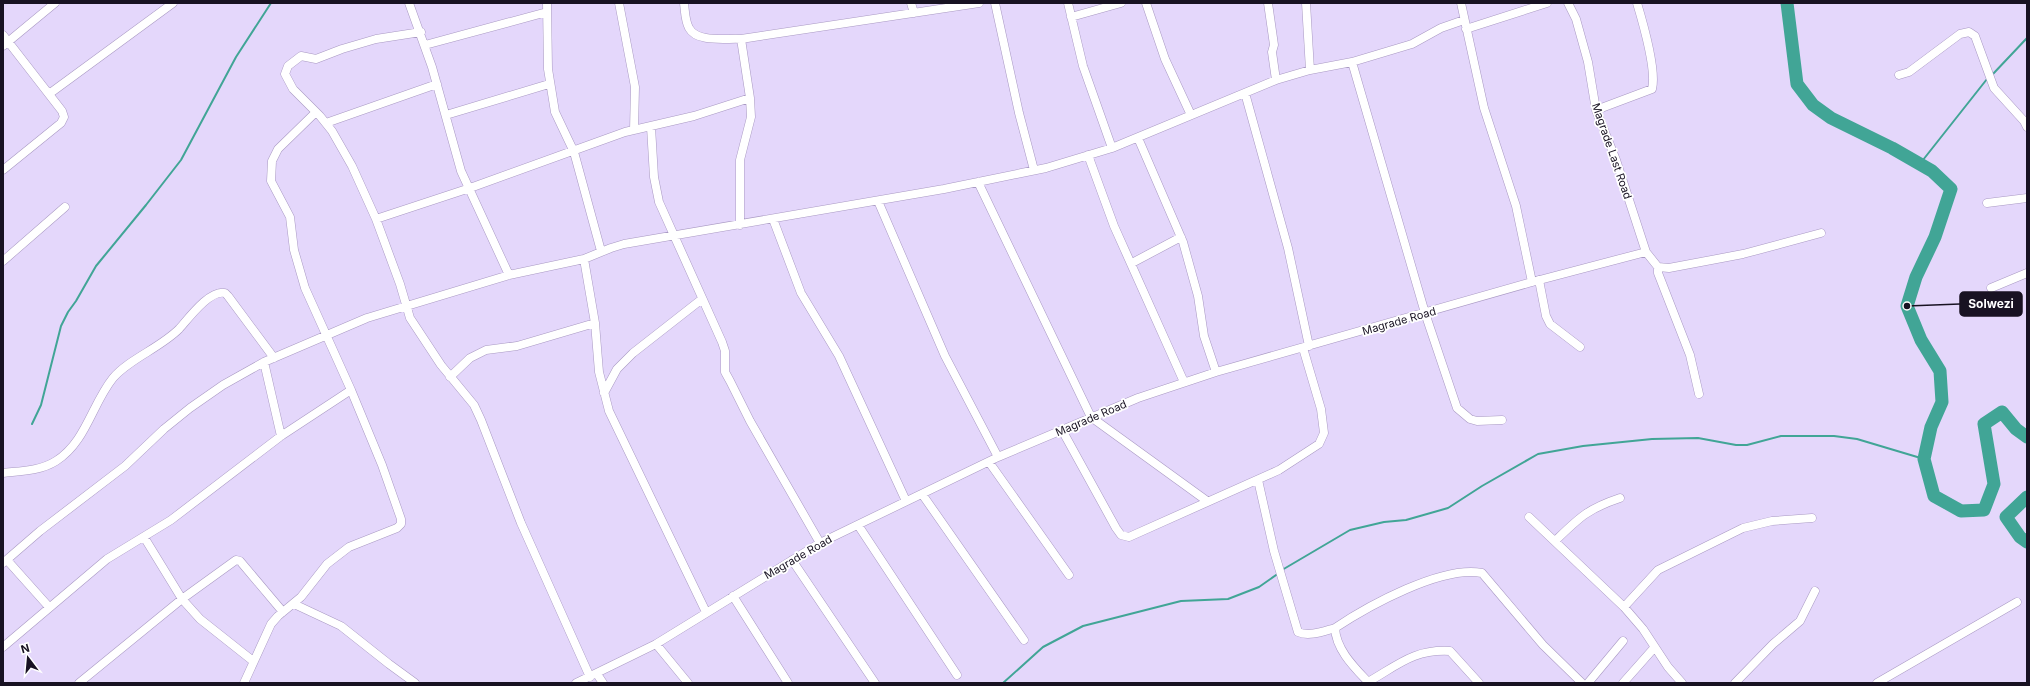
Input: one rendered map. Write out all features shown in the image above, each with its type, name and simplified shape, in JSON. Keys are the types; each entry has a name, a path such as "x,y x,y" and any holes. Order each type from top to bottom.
{"street":[{"path":"3,170 32,148 63,120 62,111 5,41 56,3"},
{"path":"49,94 173,3"},
{"path":"410,3 421,32 437,84 459,164 509,275"},
{"path":"547,3 550,84 557,118 567,134 574,152 601,251"},
{"path":"619,3 635,87 634,130"},
{"path":"684,3 690,29 695,35 705,38 741,39 979,3"},
{"path":"911,3 914,13"},
{"path":"995,3 1019,114 1034,170"},
{"path":"1068,3 1083,66 1112,148"},
{"path":"1071,17 1121,3"},
{"path":"1146,3 1165,59 1191,115"},
{"path":"1268,3 1274,45 1272,52 1276,80"},
{"path":"1306,3 1310,70"},
{"path":"1461,3 1484,108 1516,206 1546,316 1550,324 1580,347"},
{"path":"1466,29 1547,3"},
{"name":"Magrade Last Road","path":"1568,3 1576,19 1588,62 1596,110 1616,160 1646,252"},
{"path":"1596,110 1652,89 1654,82 1645,33 1637,3"},
{"path":"425,45 547,12"},
{"path":"49,607 5,561 40,530 125,466 164,429 222,385 264,362 325,335 406,306 509,275 584,259 601,251 624,244 878,201 1034,170 1112,148 1276,80 1310,70 1352,62 1412,44 1441,28 1464,20"},
{"path":"421,32 376,39 342,49 316,59 301,56 293,60 286,70 286,78 294,89 326,123 352,166 376,219 410,318 450,376 470,400 481,420 521,523 594,675 603,683"},
{"path":"1899,75 1909,72 1960,34 1969,32 1975,36 1994,88 2024,121 2027,127"},
{"path":"740,224 740,160 751,117 750,98 741,39"},
{"path":"1352,62 1425,314 1457,408 1470,419 1502,420"},
{"path":"326,123 437,84"},
{"path":"446,115 550,84"},
{"path":"1062,430 1116,528 1124,537 1129,537 1279,470 1315,448 1323,439 1324,426 1321,409 1306,347 1288,248 1245,93"},
{"path":"376,219 470,188 634,130 694,116 750,98"},
{"path":"244,683 252,661 271,624 294,604 327,564 349,547 397,528 401,524 401,519 382,465 351,390 325,335 299,271 294,250 290,217 271,181 272,161 278,149 316,112"},
{"path":"651,127 656,191 673,236 722,342 725,351 725,372 750,421 820,543"},
{"path":"1138,138 1181,237 1193,275 1204,336 1216,372"},
{"path":"1088,155 1114,226 1132,263 1184,382"},
{"path":"978,182 1091,417 1208,501"},
{"path":"1987,203 2027,198"},
{"path":"878,201 945,356 998,457"},
{"path":"3,261 65,207"},
{"path":"773,219 802,293 839,356 906,502"},
{"path":"1658,267 1669,268 1743,254 1821,233"},
{"path":"1132,263 1181,237"},
{"path":"1646,252 1658,267 1658,274 1690,355 1699,394"},
{"name":"Magrade Road","path":"576,683 656,644 820,543 998,457 1091,417 1184,382 1216,372 1425,314 1536,281 1646,252"},
{"path":"584,259 595,323 599,372 609,411 619,435 706,612"},
{"path":"1991,288 2027,273"},
{"path":"3,473 38,468 56,461 65,454 83,432 114,377 168,339 203,303 219,292 225,293 228,296 274,358"},
{"path":"604,393 616,369 633,353 702,299"},
{"path":"450,376 470,358 486,350 517,346 595,323"},
{"path":"264,362 280,436"},
{"path":"3,647 107,559 144,537 193,504 280,436 351,390"},
{"path":"989,462 1070,575"},
{"path":"1258,480 1274,551 1298,632 1304,635 1335,628 1374,604 1420,584 1443,576 1476,571 1482,572 1543,645 1582,683"},
{"path":"922,494 1024,640"},
{"path":"1555,541 1585,513 1597,506 1620,498"},
{"path":"1529,517 1624,607 1643,629 1668,668 1682,683"},
{"path":"1624,607 1658,570 1743,528 1772,521 1812,518"},
{"path":"858,525 957,675"},
{"path":"144,537 182,599 209,628 252,661"},
{"path":"79,683 182,599 233,561 238,560 284,612"},
{"path":"792,560 875,683"},
{"path":"1735,683 1773,644 1800,621 1815,591"},
{"path":"733,596 788,683"},
{"path":"1877,683 2017,602"},
{"path":"294,604 341,626 415,683"},
{"path":"1335,628 1340,646 1353,666 1369,683 1417,654 1433,650 1450,651 1479,683"},
{"path":"1588,683 1623,641"},
{"path":"656,644 688,683"},
{"path":"1623,683 1654,648"}],"waterway":[{"path":"32,424 41,405 61,326 68,312 96,266 181,160 236,57 271,3"},
{"path":"1787,3 1797,84 1813,105 1831,118 1892,148 1932,171 1951,189 1935,237 1916,277 1907,306 1921,340 1940,371 1942,402 1931,427 1924,459 1934,496 1961,511 1984,510 1994,484 1984,424 2002,412 2016,429 2027,437"},
{"path":"1992,75 2027,38"},
{"path":"1919,165 1987,79"},
{"path":"1282,570 1350,530 1384,522 1406,520 1448,508 1482,486 1538,454 1583,446 1652,439 1698,438 1736,445 1747,445 1781,436 1834,436 1857,439 1924,459"},
{"path":"2027,497 2006,517 2020,537 2027,542"},
{"path":"1003,683 1043,647 1083,626 1181,601 1228,599 1259,587 1279,573"}],"place":[{"name":"Solwezi","path":"1907,306"}]}
